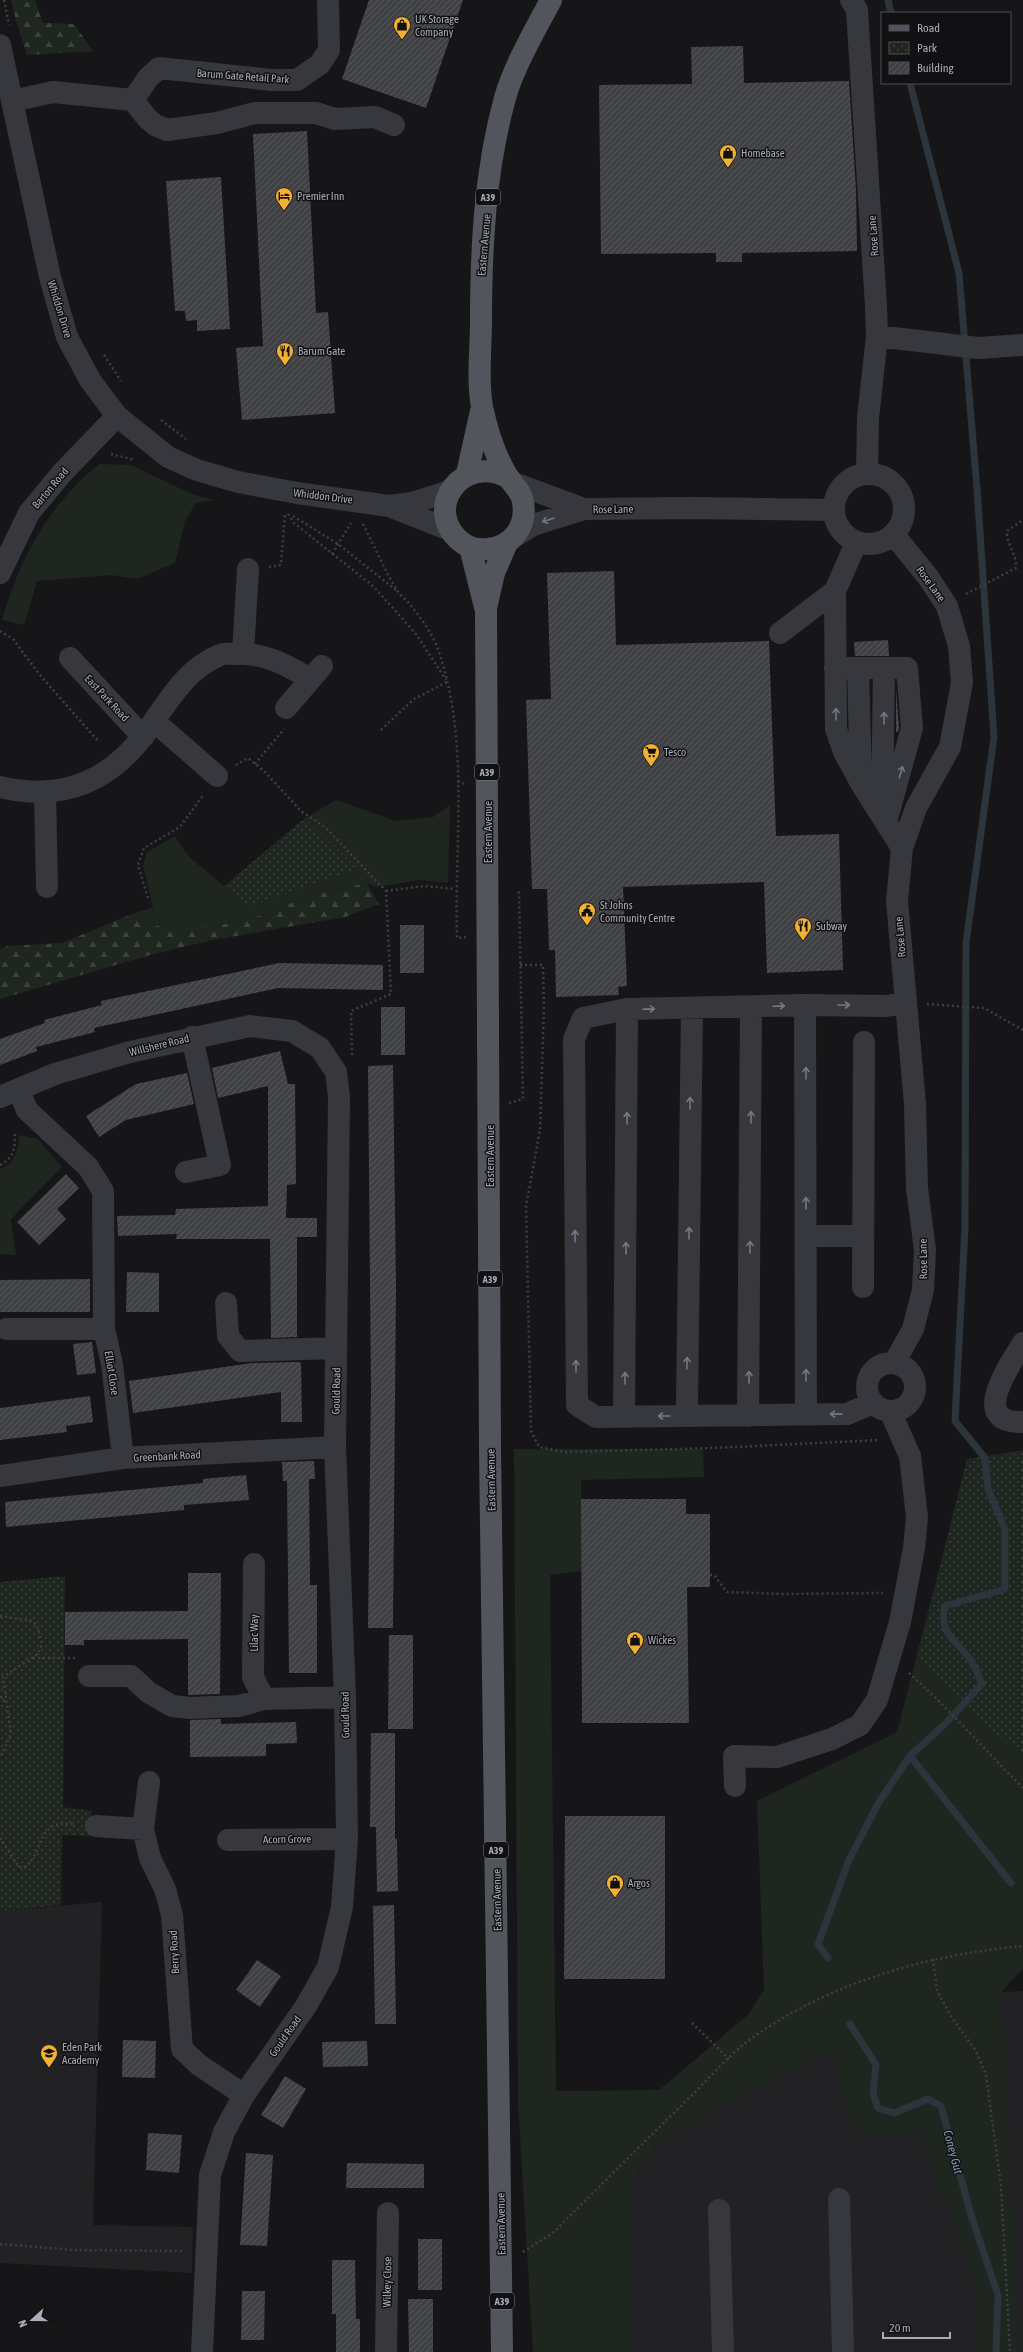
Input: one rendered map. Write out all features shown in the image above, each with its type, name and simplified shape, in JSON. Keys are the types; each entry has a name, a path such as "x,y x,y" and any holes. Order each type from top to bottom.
{"main road":[{"name":"Eastern Avenue","path":"467,474 482,406 481,264 492,163 505,97 534,31 551,0"},
{"name":"Eastern Avenue","path":"482,406 493,446 511,481"},
{"path":"486,470 499,473 511,481 523,500 523,520 511,540 499,547 479,550 470,547 461,542 450,530 446,518 450,491 467,474 486,470"},
{"name":"Eastern Avenue","path":"502,2352 502,2250 490,1449 490,1108 486,608 494,573 511,540"},
{"name":"Eastern Avenue","path":"470,547 486,608"}],"street":[{"name":"Barum Gate Retail Park","path":"132,100 148,78 159,68 272,80 296,80 320,64 330,50 328,0"},
{"name":"Rose Lane","path":"851,0 857,10 876,280 877,336 868,418 867,474"},
{"name":"Whiddon Drive","path":"5,37 12,101 50,277 67,337 90,380 117,416 168,457 197,470 238,482 297,493 350,499 389,506 450,530"},
{"path":"12,101 53,92 132,100 146,118 155,125 167,130 217,123 255,113 316,113 335,119 375,117 394,125"},
{"path":"877,336 948,346 978,348 1023,344"},
{"name":"Barton Road","path":"0,571 29,513 62,473 117,416"},
{"path":"867,474 879,475 889,480 900,490 904,502 903,521 894,535 882,543 868,545 856,543 846,537 838,527 833,510 837,494 846,482 857,476 867,474"},
{"name":"Rose Lane","path":"511,481 584,509"},
{"name":"Whiddon Drive","path":"389,506 412,503 450,491"},
{"name":"Rose Lane","path":"511,540 533,525 584,509 693,508 833,510"},
{"name":"Rose Lane","path":"894,535 928,577 947,606 959,646 962,683 950,747 916,808 902,848 897,901 915,1104 917,1188 925,1250 923,1290 912,1329 894,1363"},
{"path":"856,543 835,591 836,729 844,752 902,848"},
{"path":"243,653 248,569"},
{"path":"780,633 835,591"},
{"path":"0,787 45,792 76,788 105,775 148,729 178,685 198,668 221,655 243,653 264,655 316,672 286,708"},
{"name":"East Park Road","path":"70,658 148,729 218,776"},
{"path":"835,668 907,668 912,728 884,819"},
{"path":"858,668 861,781"},
{"path":"45,792 47,887"},
{"path":"735,1786 734,1756 777,1757 832,1739 860,1726 877,1700 900,1622 917,1518 910,1456 882,1407 869,1396 867,1386 869,1378 880,1365 894,1363 905,1368 911,1374 914,1387 908,1402 902,1408 882,1407 847,1414 596,1417 577,1405 574,1039 583,1018 627,1009 806,1005 886,1006 905,1003"},
{"path":"806,1005 806,1414"},
{"path":"748,1416 751,1006"},
{"path":"689,1416 687,1406 692,1008"},
{"path":"624,1417 627,1009"},
{"name":"Willshere Road","path":"9,1094 56,1074 130,1052 192,1037 250,1026 292,1031 320,1048"},
{"path":"186,1172 220,1165 192,1037"},
{"path":"863,1287 864,1042"},
{"name":"Gould Road","path":"202,2352 208,2252 210,2175 224,2132 244,2095 306,2006 328,1967 342,1907 346,1839 345,1697 335,1447 339,1097 336,1072 320,1048"},
{"name":"Elliot Close","path":"9,1094 88,1167 103,1191 105,1288 104,1329 112,1364 123,1458"},
{"path":"806,1236 863,1236"},
{"path":"226,1303 228,1336 240,1351 336,1348"},
{"path":"6,1329 104,1329"},
{"path":"1023,1344 999,1383 995,1404 1000,1417 1008,1423 1023,1422"},
{"name":"Greenbank Road","path":"0,1476 123,1458 335,1447"},
{"name":"Lilac Way","path":"254,1564 253,1677 264,1699"},
{"path":"89,1676 131,1676 148,1692 172,1706 190,1708 239,1706 264,1699 345,1697"},
{"name":"Berry Road","path":"149,1782 143,1829 150,1858 165,1890 172,1915 182,2049 199,2065 244,2095"},
{"path":"96,1826 143,1829"},
{"name":"Acorn Grove","path":"228,1840 346,1839"},
{"path":"839,2198 842,2352"},
{"path":"720,2210 723,2352"},
{"name":"Wilkey Close","path":"386,2352 388,2213"}],"path":[{"path":"4,0 5,37"},
{"path":"100,349 125,386"},
{"path":"158,418 190,442"},
{"path":"350,499 397,591"},
{"path":"285,511 294,523 374,587 416,634 447,682"},
{"path":"285,511 338,544 397,591 412,607 438,650 456,717 458,781 456,889 457,938 466,938"},
{"path":"248,569 281,566 285,511"},
{"path":"977,587 1016,568 1016,559 1006,538 1007,530 1023,520"},
{"path":"332,554 344,534"},
{"path":"0,630 13,639 40,675 99,742"},
{"path":"381,730 414,699 447,682"},
{"path":"148,898 138,865 144,848 180,827 218,776 248,758 265,772 301,811 325,827 386,891 391,994 351,1011 353,1073 336,1072"},
{"path":"386,891 424,886 456,889"},
{"path":"490,1108 522,1099 519,890"},
{"path":"952,1005 984,1008 1023,1030"},
{"path":"0,1165 10,1159 15,1149 15,1131"},
{"path":"710,1575 714,1575 727,1592 784,1594 905,1593"},
{"path":"0,1616 31,1621 37,1625 42,1644 38,1654 3,1677 12,1734 0,1758"},
{"path":"889,1656 945,1706 960,1725 1023,1788"},
{"path":"32,1658 60,1659"},
{"path":"0,1696 6,1703"},
{"path":"0,1838 19,1867 24,1868 29,1864 45,1831 52,1826 60,1823 96,1826"},
{"path":"502,2250 523,2252 554,2232 729,2059 751,2039 790,2013 846,1985 933,1959 983,1950 1023,1946"},
{"path":"933,1959 937,1990 950,2015 976,2050 986,2075 1001,2186 1010,2352"},
{"path":"692,2023 729,2059"},
{"path":"0,2244 74,2250 208,2252"}],"shaded area":[{"name":"Eden Park Academy","path":"102,1902 93,2225 193,2227 192,2273 0,2263 0,1911"},
{"path":"1023,1991 1023,2352 552,2352 595,2242 656,2144 785,2046 1001,1992"}],"green space":[{"path":"11,0 35,0 43,23 74,24 93,51 27,55"},
{"path":"99,464 131,465 194,495 215,500 196,503 185,521 175,563 137,579 111,575 37,581 24,625 2,620 9,596 18,574 38,534 50,516 65,498"},
{"path":"336,800 396,821 433,817 450,805 448,883 419,880 376,887 367,883 308,896 259,916 216,926 165,928 127,916 153,907 143,866 147,852 175,836 188,856 224,886 305,818"},
{"path":"305,818 358,869 246,907 224,886"},
{"path":"367,883 379,904 345,917 213,940 150,955 0,999 0,950 7,946 62,943 127,916 165,928 216,926 259,916 308,896"},
{"path":"19,1135 38,1139 62,1167 11,1219 16,1255 0,1254 0,1169 13,1160"},
{"path":"514,1449 703,1449 704,1477 581,1480 581,1571 550,1575 556,2091 659,2090 749,2014 764,1990 757,1801 897,1732 967,1459 1023,1450 1023,1969 1001,1992 1020,2352 977,2352 978,2297 920,2132 856,2136 830,2050 656,2144 631,2184 633,2352 533,2352 518,2103"},
{"path":"1023,1452 1023,1755 962,1705 919,1657 967,1459"},
{"path":"65,1576 63,1807 92,1811 90,1836 62,1835 61,1905 0,1911 0,1582"}],"building":[{"name":"UK Storage Company","path":"369,0 463,0 426,108 342,79"},
{"name":"Homebase","path":"743,46 744,83 849,81 856,190 857,251 742,253 742,262 716,262 716,253 601,254 599,85 692,84 691,47"},
{"path":"307,131 316,313 328,312 335,413 242,420 236,348 263,346 253,134"},
{"path":"221,177 230,329 197,331 197,320 186,321 185,311 175,311 166,181"},
{"name":"Tesco","path":"614,571 616,645 769,641 776,836 839,834 843,970 767,973 764,882 623,887 627,986 618,987 619,995 556,997 555,950 549,950 547,889 532,889 526,700 551,699 547,573"},
{"path":"888,640 889,656 855,656 854,642"},
{"path":"896,689 899,727 898,732 896,732"},
{"path":"400,925 424,925 424,973 400,973"},
{"path":"279,963 383,965 383,990 278,988 94,1028 95,1032 36,1047 37,1051 0,1065 0,1039 45,1023 44,1020 102,1005 101,1001"},
{"path":"381,1007 405,1007 405,1055 381,1055"},
{"path":"280,1051 288,1084 295,1084 296,1184 287,1185 286,1218 317,1218 317,1237 297,1237 297,1337 271,1338 270,1239 176,1239 177,1234 118,1236 117,1216 175,1215 176,1209 268,1206 268,1086 218,1098 212,1068"},
{"path":"393,1065 396,1286 393,1628 368,1628 371,1387 368,1066"},
{"path":"187,1073 194,1104 126,1120 99,1137 86,1116 136,1084"},
{"path":"66,1174 79,1188 57,1209 66,1219 39,1245 17,1222"},
{"path":"127,1272 159,1273 159,1312 126,1312"},
{"path":"90,1279 90,1312 0,1312 0,1280"},
{"path":"92,1342 96,1373 77,1375 73,1344"},
{"path":"252,1363 301,1363 302,1422 281,1422 281,1392 133,1413 129,1381"},
{"path":"90,1396 93,1422 66,1426 67,1432 0,1440 0,1408"},
{"path":"314,1461 315,1479 309,1479 310,1585 317,1585 317,1673 289,1673 287,1481 283,1481 282,1462"},
{"path":"246,1475 249,1500 184,1505 184,1510 6,1527 5,1502 203,1483 203,1479"},
{"name":"Wickes","path":"581,1499 686,1499 686,1514 710,1514 710,1587 687,1587 689,1723 582,1723"},
{"path":"188,1573 221,1573 220,1694 188,1695 188,1639 84,1640 84,1645 65,1645 65,1612 188,1611"},
{"path":"389,1635 413,1635 413,1729 388,1729"},
{"path":"221,1719 221,1724 296,1722 297,1743 266,1744 266,1756 190,1757 190,1720"},
{"path":"371,1733 395,1733 395,1839 397,1839 398,1891 377,1892 376,1827 370,1827"},
{"name":"Argos","path":"565,1816 665,1816 665,1979 564,1979"},
{"path":"394,1905 396,2024 375,2024 373,1906"},
{"path":"257,1960 281,1976 260,2007 236,1990"},
{"path":"123,2040 156,2041 155,2078 122,2077"},
{"path":"367,2041 368,2066 323,2067 322,2042"},
{"path":"285,2076 306,2089 283,2128 261,2115"},
{"path":"148,2133 182,2135 179,2173 146,2170"},
{"path":"246,2153 273,2155 267,2246 240,2245"},
{"path":"347,2163 424,2164 424,2188 346,2188"},
{"path":"418,2239 442,2239 442,2290 418,2290"},
{"path":"332,2260 355,2260 356,2319 360,2319 360,2352 336,2352 336,2314 332,2314"},
{"path":"242,2291 265,2291 264,2340 241,2340"},
{"path":"408,2299 433,2299 433,2352 409,2352"}],"waterway":[{"path":"888,0 891,12"},
{"path":"828,1958 818,1944 849,1860 879,1802 910,1756 946,1723 982,1684 971,1660 946,1630 944,1624 945,1606 1005,1589 1005,1529 988,1489 985,1458 955,1421 965,1227 966,943 994,737 977,489 959,273 910,84"},
{"path":"910,1756 1011,1883"},
{"name":"Coney Gut","path":"850,2024 876,2065 873,2094 878,2108 894,2113 928,2099 941,2106 971,2215 998,2295 996,2352"}],"place":[{"name":"UK Storage Company","path":"402,40"},
{"name":"Homebase","path":"728,168"},
{"name":"Premier Inn","path":"284,211"},
{"name":"Barum Gate","path":"285,366"},
{"name":"Tesco","path":"651,767"},
{"name":"St Johns Community Centre","path":"587,926"},
{"name":"Subway","path":"803,941"},
{"name":"Wickes","path":"635,1655"},
{"name":"Argos","path":"615,1898"},
{"name":"Eden Park Academy","path":"49,2068"}]}
